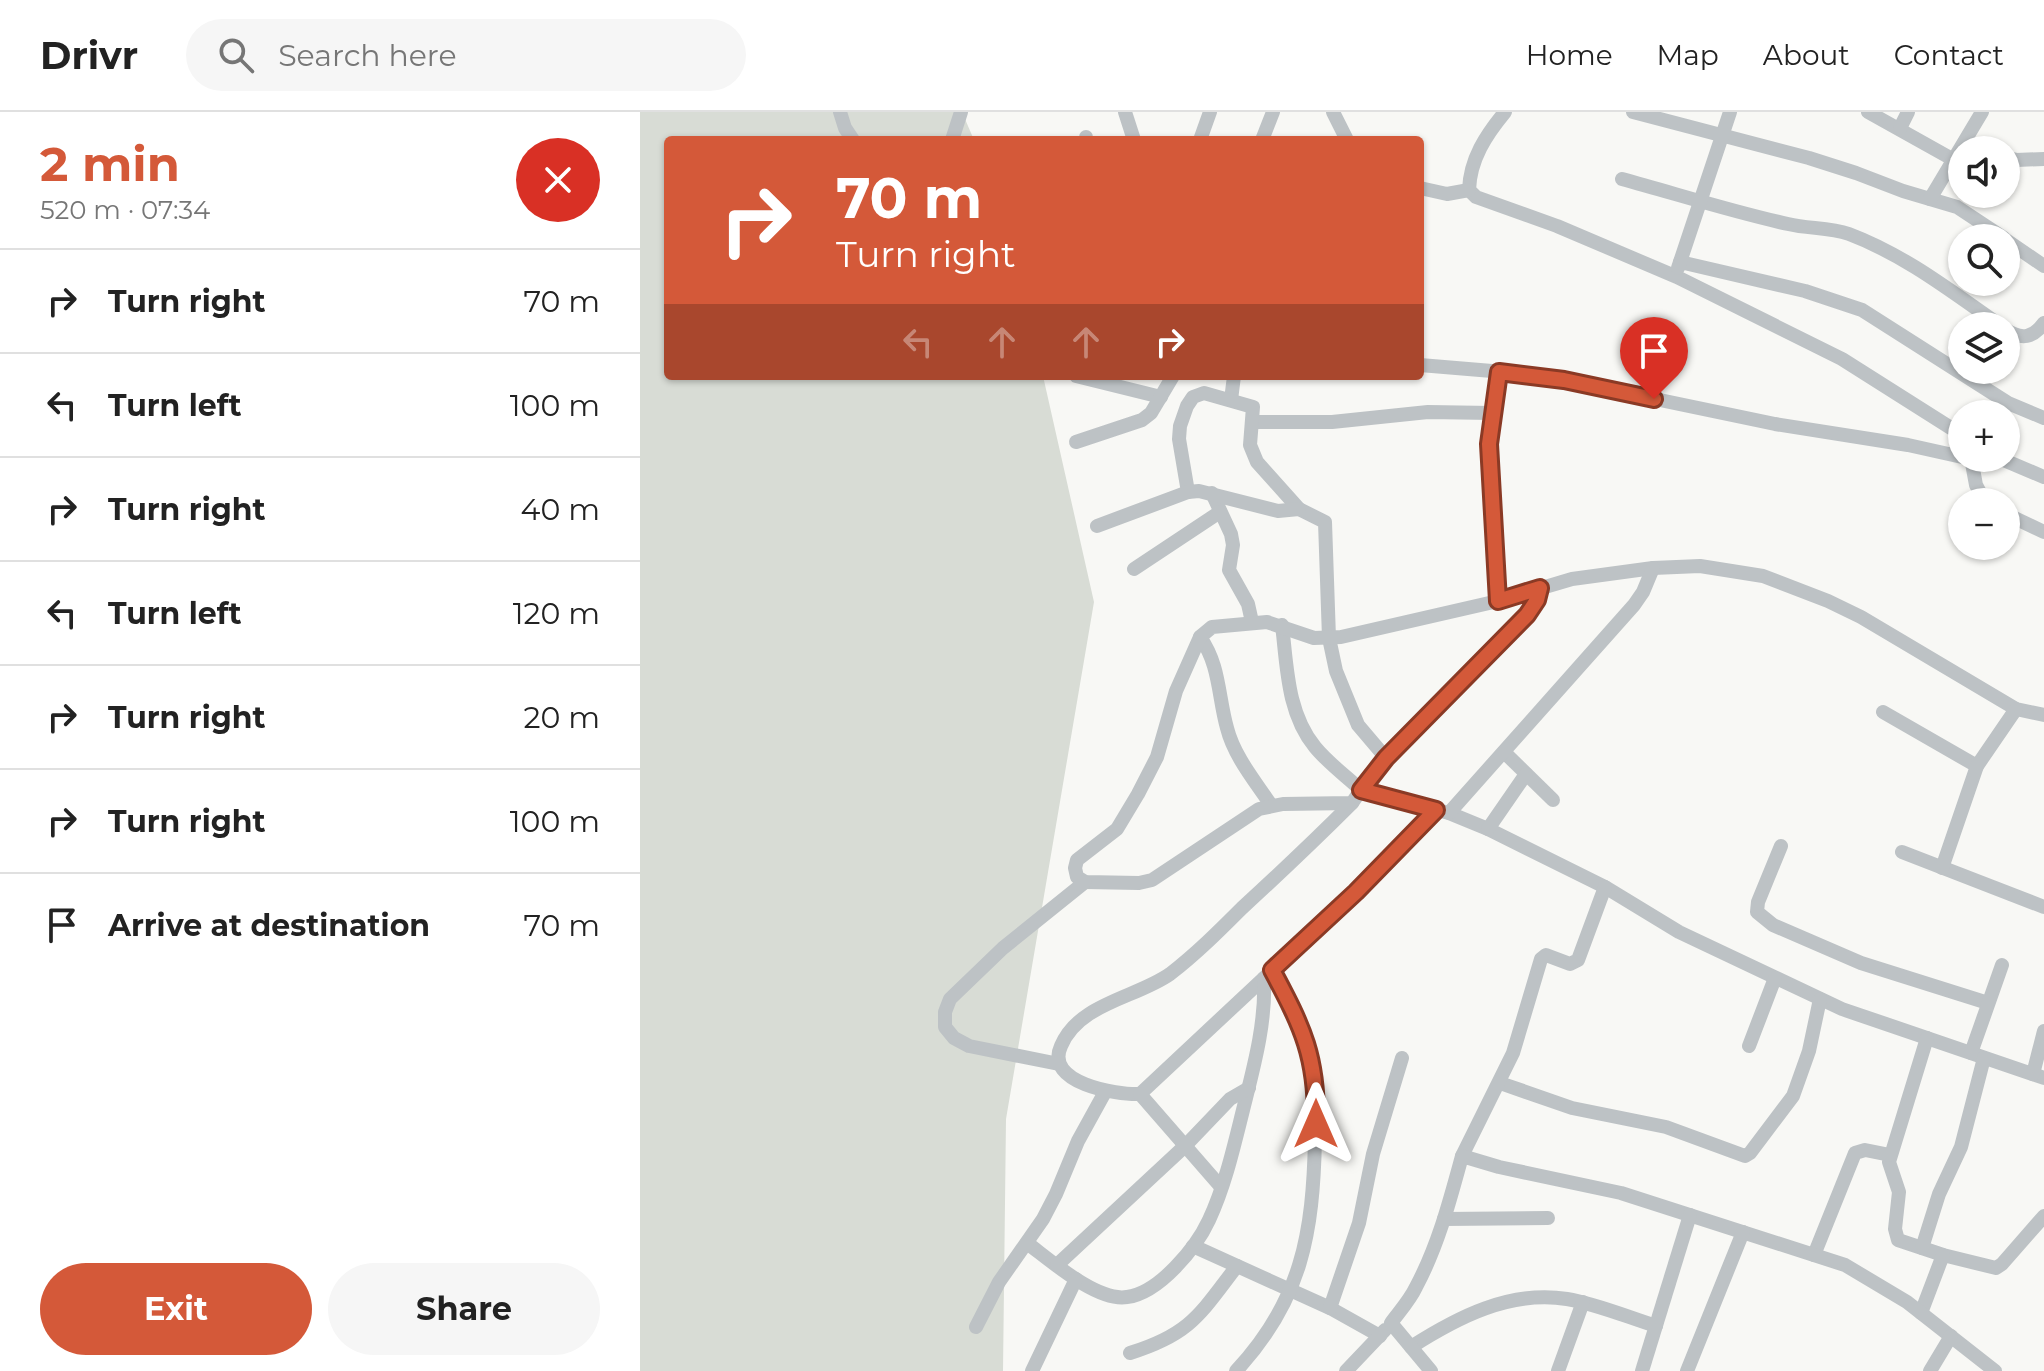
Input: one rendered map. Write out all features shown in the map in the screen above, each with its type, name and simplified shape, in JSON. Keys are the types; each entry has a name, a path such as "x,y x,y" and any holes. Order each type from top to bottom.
{"street":[{"path":"840,112 850,136"},
{"path":"953,136 961,112"},
{"path":"1125,112 1133,136"},
{"path":"1201,136 1210,112"},
{"path":"1264,136 1273,112"},
{"path":"1333,112 1345,136"},
{"path":"1469,190 1478,150 1505,112"},
{"path":"1633,112 1809,158 1957,207 1982,224"},
{"path":"1678,269 1730,112"},
{"path":"1868,112 1948,156"},
{"path":"1900,128 1908,112"},
{"path":"1968,136 1982,112"},
{"path":"2020,160 2044,159"},
{"path":"1930,199 1948,170"},
{"path":"1622,179 1791,225 1827,228 1848,234 1932,278 1981,312"},
{"path":"1424,189 1447,194 1469,190 1484,202 1678,269 1842,359 1948,426"},
{"path":"2020,249 2044,266"},
{"path":"1678,269 1805,291 1862,310 2008,403 2044,418"},
{"path":"2020,337 2033,335 2044,323"},
{"path":"1424,365 1564,380 1775,424 1948,454"},
{"path":"1498,601 1490,482 1492,413 1499,372"},
{"path":"1092,380 1161,397"},
{"path":"1076,442 1142,420 1151,413 1171,380"},
{"path":"1231,400 1234,380"},
{"path":"1188,492 1179,439 1187,406 1198,394 1253,407 1252,454 1299,509 1325,522 1329,638 1336,671 1358,725 1386,758"},
{"path":"1252,422 1332,422 1428,412 1492,413"},
{"path":"2020,467 2044,477"},
{"path":"1097,526 1188,492 1212,493 1278,511 1299,509"},
{"path":"1212,493 1233,545 1229,570 1248,604 1252,622"},
{"path":"1134,569 1220,512"},
{"path":"2020,521 2044,532"},
{"path":"1352,803 1271,805 1259,809 1152,880 1126,884 1085,882 1077,877 1077,860 1117,829 1138,794 1157,757 1176,691 1200,637 1212,627 1267,622 1314,638 1329,638 1498,601 1572,579 1653,568 1700,566 1763,576 1793,586 1861,617 2016,709 2044,715"},
{"path":"1140,1094 1504,752 1634,605 1653,568"},
{"path":"1221,1187 1140,1094 1105,1092 1067,1076 1059,1064 1059,1050 1067,1034 1110,1002 1169,975 1200,949 1352,803 1386,758 1527,615 1537,600 1540,588"},
{"path":"1282,625 1294,708 1304,731 1316,748 1361,790 1443,811 1488,829 1605,887 1679,932 1842,1009 2039,1076 2044,1031"},
{"path":"1200,637 1213,659 1234,748 1271,805"},
{"path":"1942,868 1977,766 2016,709"},
{"path":"1883,712 1977,766"},
{"path":"1504,752 1553,800"},
{"path":"1488,829 1526,774"},
{"path":"1781,846 1758,902 1760,917 1861,963 1988,1003"},
{"path":"1902,852 2044,907"},
{"path":"1059,1064 969,1046 954,1038 945,1027 945,1012 950,999 1003,948 1085,882"},
{"path":"1346,1371 1380,1336 1416,1289 1444,1219 1462,1156 1513,1053 1541,959 1546,955 1570,964 1578,960 1605,887"},
{"path":"1922,1248 1939,1194 1961,1147 1988,1003 2002,965"},
{"path":"1027,1243 1076,1279 1105,1294 1125,1298 1146,1292 1174,1268 1209,1220 1221,1187 1263,1025 1268,974"},
{"path":"1236,1371 1277,1319 1292,1291 1310,1219 1314,1177 1314,1070 1308,1045 1268,974"},
{"path":"1749,1046 1775,978"},
{"path":"1500,1083 1572,1108 1666,1127 1745,1156 1793,1096 1809,1051 1820,999"},
{"path":"1927,1038 1890,1155 1890,1169 1899,1192 1895,1235 1898,1240 1996,1268 2044,1216"},
{"path":"1330,1308 1359,1223 1378,1133 1402,1058"},
{"path":"1057,1265 1185,1146 1230,1099 1249,1088"},
{"path":"976,1327 999,1282 1056,1194 1078,1141 1105,1092"},
{"path":"1814,1255 1855,1153 1865,1150 1890,1155"},
{"path":"1462,1156 1621,1193 1845,1265 1921,1313 1995,1371"},
{"path":"1642,1371 1690,1215"},
{"path":"1444,1219 1548,1218"},
{"path":"1687,1371 1707,1329 1743,1232"},
{"path":"1193,1246 1330,1308 1380,1336"},
{"path":"1921,1313 1943,1255"},
{"path":"1130,1353 1162,1343 1187,1327 1237,1266"},
{"path":"1032,1371 1076,1279"},
{"path":"1411,1347 1441,1328 1488,1306 1535,1298 1583,1302 1656,1326"},
{"path":"1558,1371 1583,1302"},
{"path":"1391,1323 1431,1371"},
{"path":"1930,1371 1951,1336"}],"shaded area":[{"path":"640,112 962,112 972,136 664,136 664,380 1044,380 1094,602 1006,1119 1003,1371 640,1371"}],"route":[{"path":"1316,1124 1314,1070 1308,1045 1272,970 1356,892 1436,810 1361,790 1386,758 1527,615 1537,600 1540,588 1498,601 1489,444 1499,372 1564,380 1654,399"}]}
